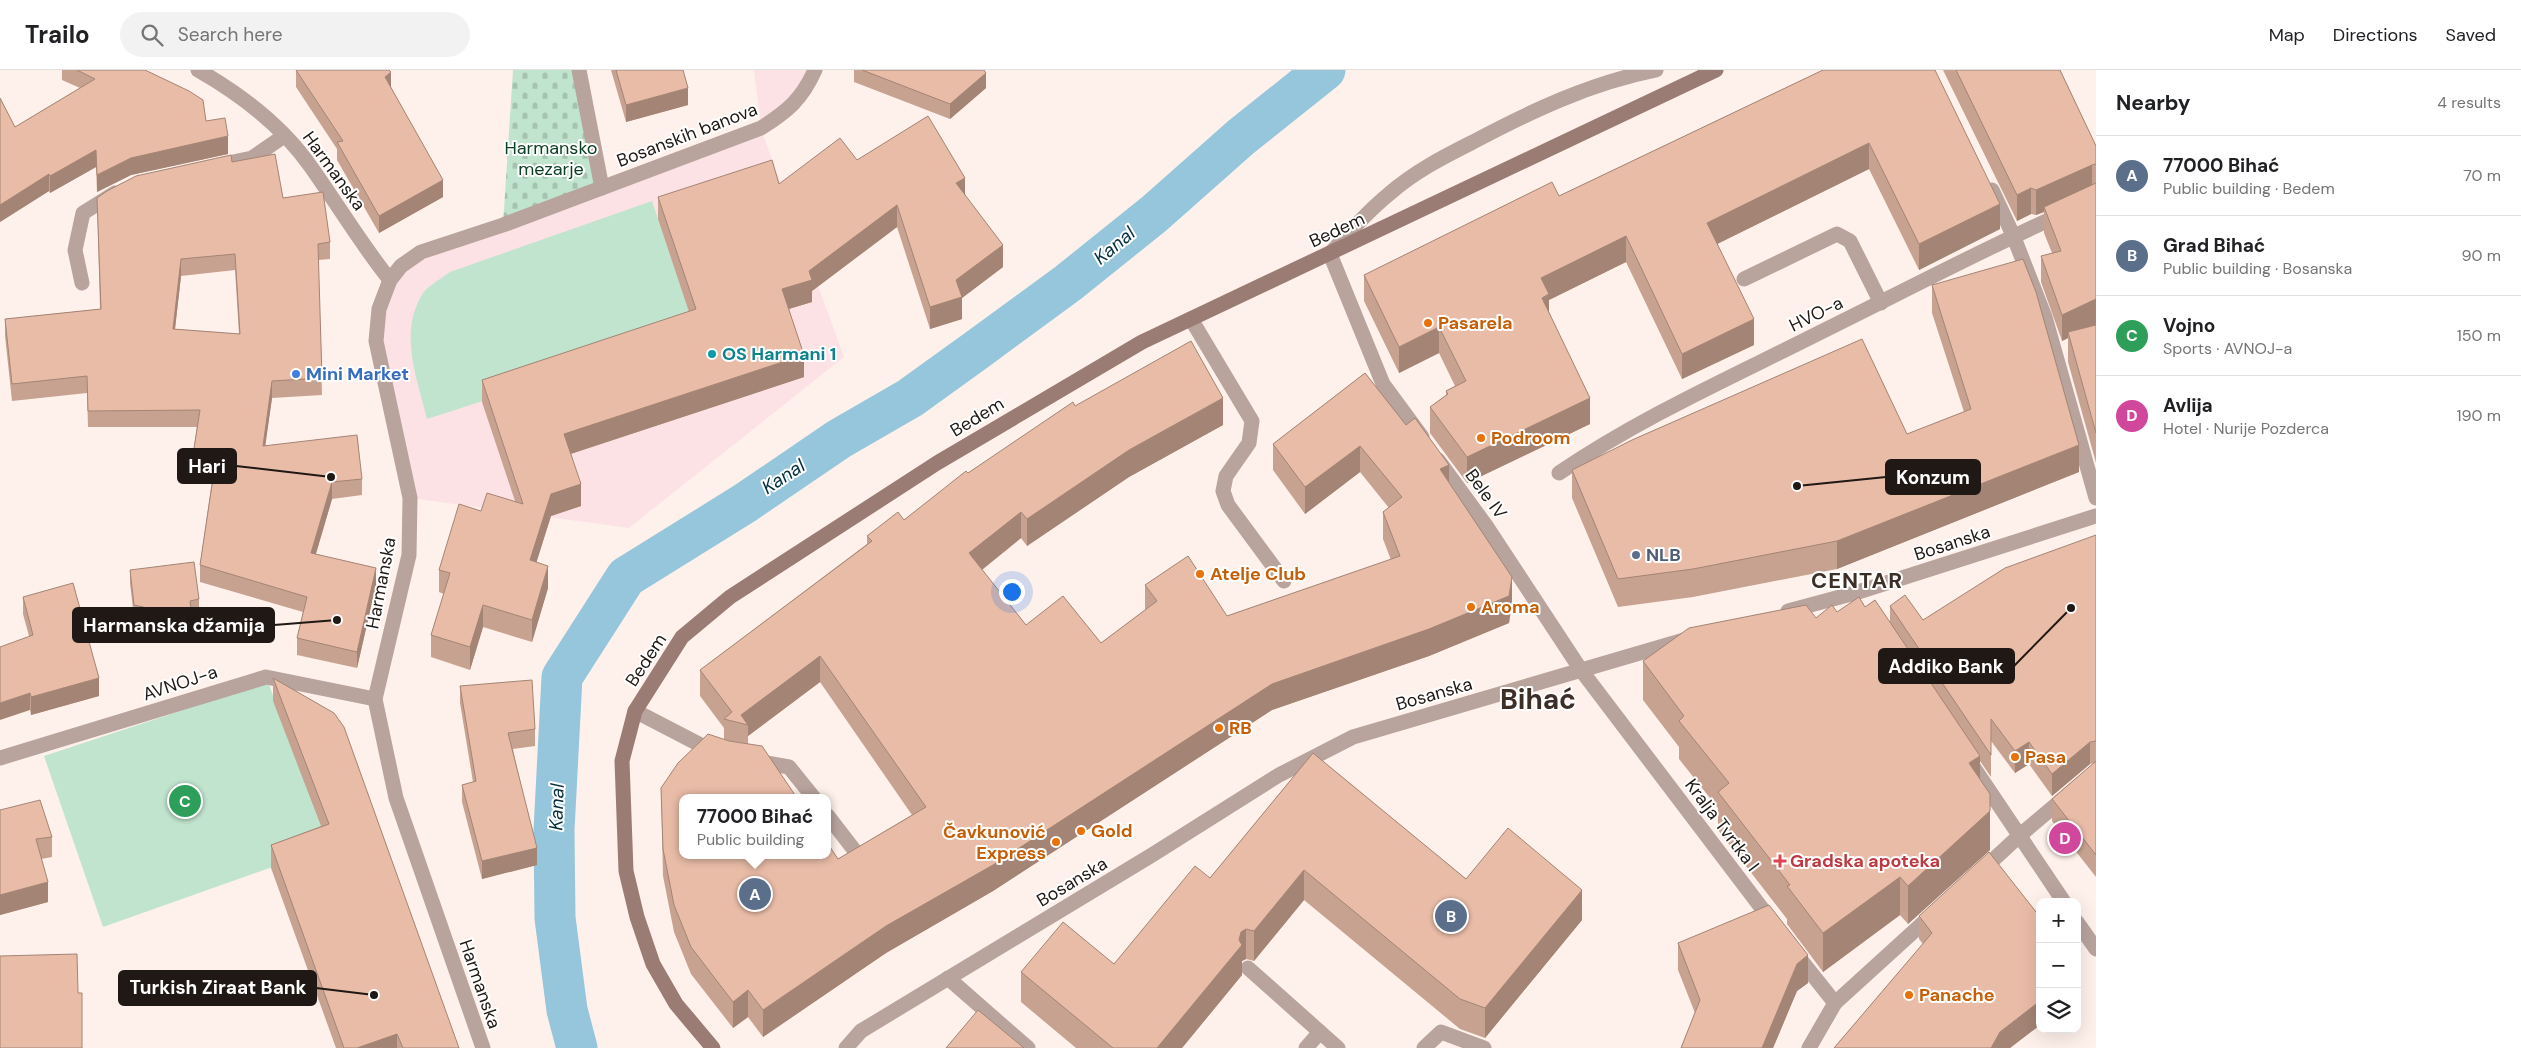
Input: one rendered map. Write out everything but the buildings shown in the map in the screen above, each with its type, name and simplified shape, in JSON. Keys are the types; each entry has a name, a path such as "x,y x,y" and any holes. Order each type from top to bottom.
{"main road":[{"name":"Bedem","path":"708,1046 676,1004 653,964 637,917 626,871 622,761 635,711 682,638 730,596 937,463 1142,342 1716,70"}],"street":[{"name":"Harmanska","path":"198,70 225,87 284,136 310,166 336,206 390,280 379,309 376,341 410,498 409,555 375,699 396,798 483,1048"},
{"path":"578,70 602,188"},
{"name":"Bosanskih banova","path":"390,280 401,266 421,252 503,225 761,128 787,112 807,90 815,70"},
{"path":"1330,254 1359,220 1389,193 1434,162 1506,124 1586,89 1656,70"},
{"path":"214,166 252,158 284,136"},
{"path":"1984,174 2014,235 2045,317 2096,498"},
{"path":"82,283 76,250 83,213 125,188"},
{"name":"HVO-a","path":"1559,473 1601,445 2014,235 2096,199"},
{"path":"1744,279 1837,234 1850,241 1881,303"},
{"name":"Bele IV","path":"1330,254 1383,384 1487,527 1581,670"},
{"path":"1191,319 1252,421 1249,443 1226,476 1223,490 1228,504 1284,581"},
{"name":"Bosanska","path":"1771,616 1855,593 2096,516"},
{"path":"1855,593 1867,609"},
{"name":"Bosanska","path":"846,1048 862,1031 948,978 1152,855 1279,775 1353,737 1696,637"},
{"name":"Kralja Tvrtka I","path":"1581,670 1727,851 1782,936 1835,1003"},
{"name":"AVNOJ-a","path":"0,758 266,677 375,699"},
{"path":"635,711 712,752 734,758 789,767 811,794"},
{"path":"1960,747 2061,898"},
{"path":"1968,882 2096,771"},
{"path":"831,820 858,855"},
{"path":"1809,1048 1835,1003 1947,902"},
{"path":"2081,928 2096,949"},
{"path":"1248,968 1338,1048"},
{"path":"948,978 1028,1048"},
{"path":"1306,1048 1320,1032"},
{"path":"1424,1048 1441,1032 1484,1048"}],"shaded area":[{"path":"754,70 815,70 761,129 844,357 629,528 410,498 388,402 379,309 401,266 761,128"}],"green space":[{"name":"Harmansko mezarje","path":"513,70 579,70 602,188 503,225"},
{"path":"652,201 696,332 427,419 415,372 411,340 416,308 423,293 432,284 450,272"},
{"path":"268,682 329,847 103,927 44,756"}],"waterway":[{"name":"Kanal","path":"577,1048 567,1010 555,918 554,830 562,677 626,577 745,503 839,439 910,398 978,349 1068,283 1154,214 1241,137 1325,70"}],"place":[{"name":"Pasarela","path":"1428,323"},
{"name":"OS Harmani 1","path":"712,354"},
{"name":"Mini Market","path":"296,374"},
{"name":"Podroom","path":"1481,438"},
{"name":"Hari","path":"331,477"},
{"name":"Konzum","path":"1797,486"},
{"name":"NLB","path":"1636,555"},
{"name":"Atelje Club","path":"1200,574"},
{"name":"Aroma","path":"1471,607"},
{"name":"Addiko Bank","path":"2071,608"},
{"name":"Harmanska džamija","path":"337,620"},
{"name":"RB","path":"1219,728"},
{"name":"Pasa","path":"2015,757"},
{"name":"Vojno","path":"185,801"},
{"name":"Gold","path":"1081,831"},
{"name":"Avlija","path":"2065,838"},
{"name":"Čavkunović Express","path":"1056,842"},
{"name":"Gradska apoteka","path":"1780,861"},
{"name":"77000 Bihać","path":"755,894"},
{"name":"Grad Bihać","path":"1451,916"},
{"name":"Turkish Ziraat Bank","path":"374,995"},
{"name":"Panache","path":"1909,995"}],"district":[{"name":"CENTAR","path":"1857,580"},
{"name":"Bihać","path":"1538,699"}]}
